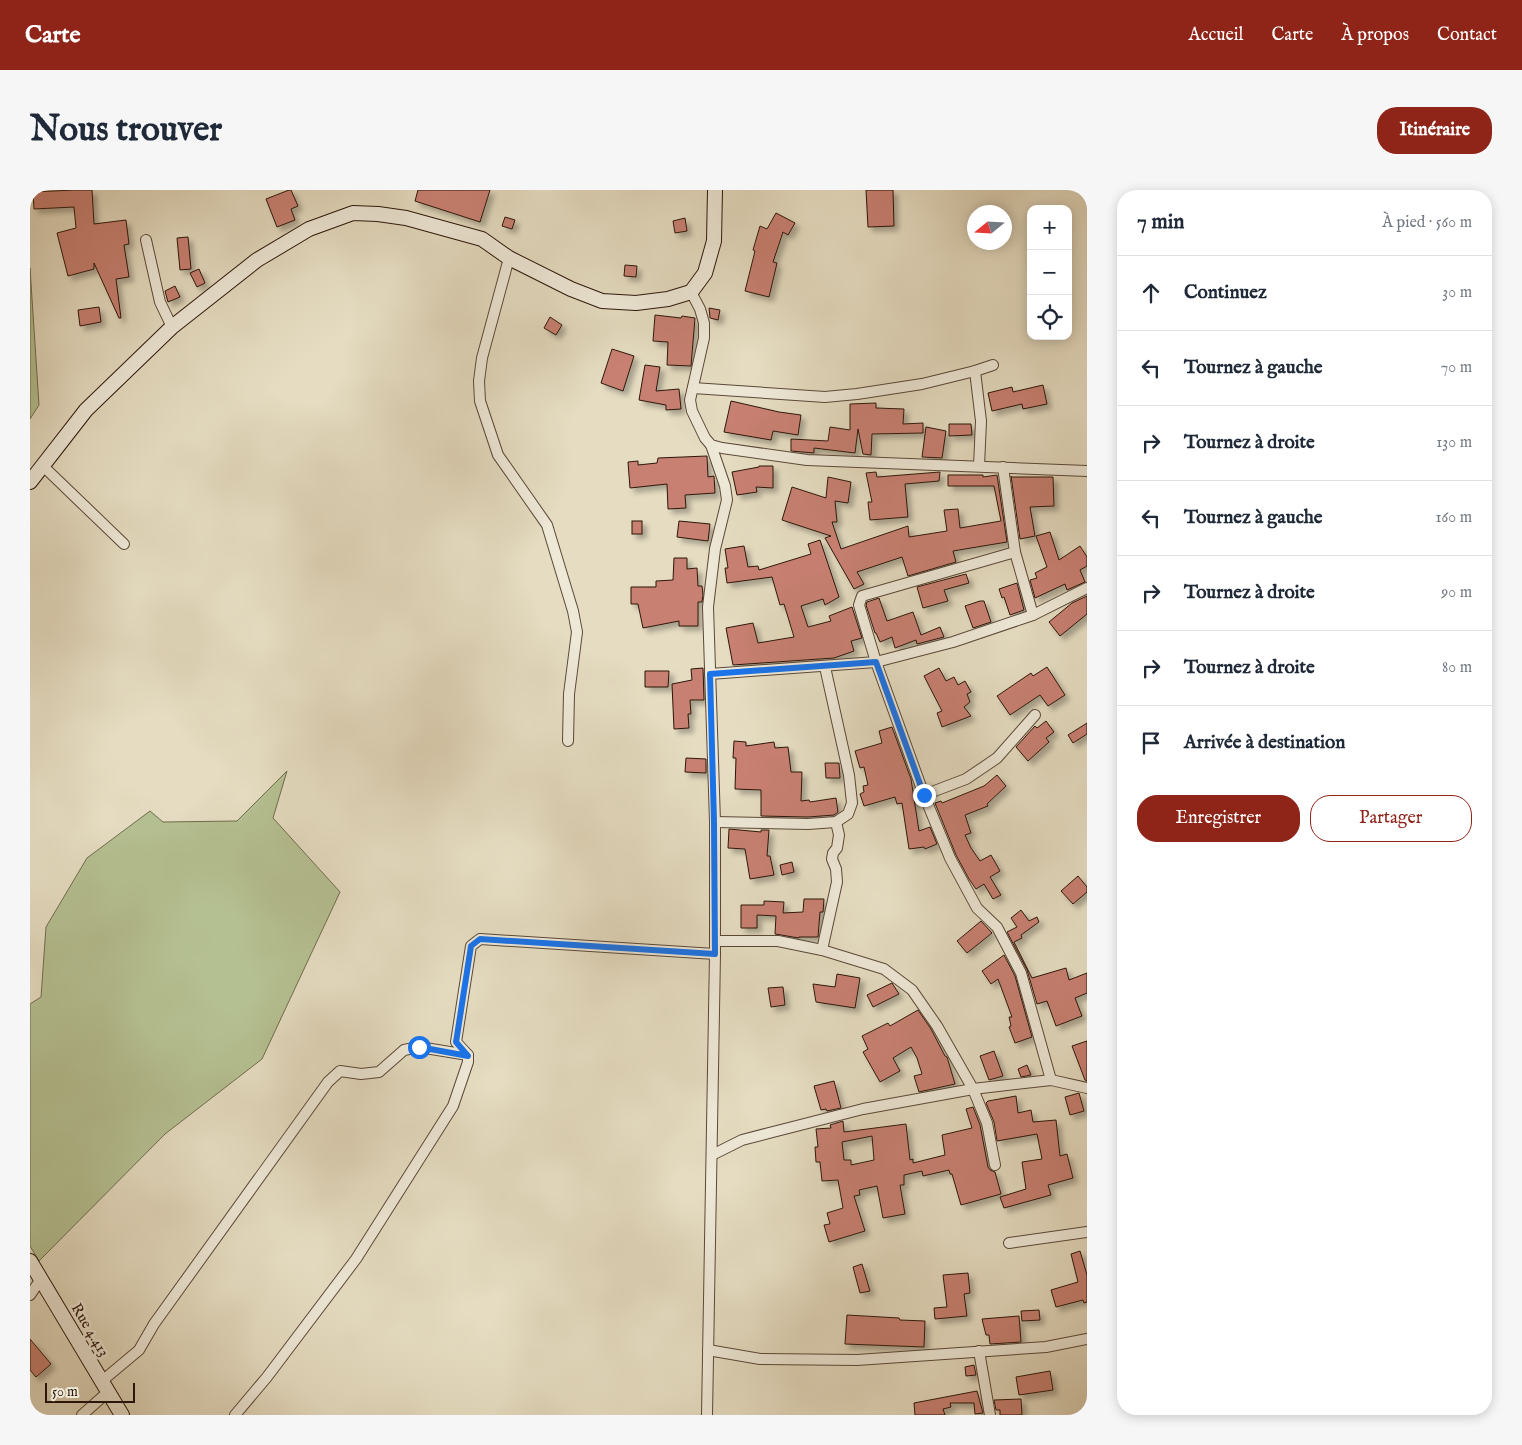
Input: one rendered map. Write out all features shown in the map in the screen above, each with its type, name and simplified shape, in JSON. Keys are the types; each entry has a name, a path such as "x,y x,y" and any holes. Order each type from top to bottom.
{"street":[{"path":"30,482 86,410 172,327 257,260 309,229 353,212 406,218 482,239 510,258 571,289 602,301 636,303 668,299 691,292 705,273 714,241 715,190"},
{"path":"146,240 160,302 172,327"},
{"path":"510,258 482,358 479,381 480,401 498,455 547,524 573,611 577,632 569,694 568,742"},
{"path":"691,292 700,309 704,323 704,338 690,400 692,411 705,438 711,445 725,486 727,500 716,549 708,607 714,822 715,954 707,1415"},
{"path":"693,388 825,397 922,384 993,365"},
{"path":"975,371 981,421 979,466"},
{"path":"711,445 807,460 1087,471"},
{"path":"43,466 124,544"},
{"path":"1003,467 1015,552 1033,614"},
{"path":"1015,552 862,596 859,605 876,662 924,795 950,858 977,908 997,927 1021,973 1051,1080"},
{"path":"710,674 876,662 953,642 1033,614 1087,588"},
{"path":"714,822 808,824 836,822 848,814 852,803 849,775 825,667"},
{"path":"924,795 966,779 997,758 1035,715"},
{"path":"822,950 837,882 836,869 832,859 833,853 837,848 839,835 836,822"},
{"path":"235,1415 267,1378 356,1259 454,1106 468,1062 468,1056 456,1042 471,946 480,939 715,954"},
{"path":"715,941 778,941 822,950 884,969 912,990 937,1026 973,1089 987,1123 994,1165"},
{"path":"82,1415 105,1386 139,1350 154,1324 328,1082 340,1072 361,1074 378,1072 404,1050 419,1047 468,1056"},
{"path":"712,1155 742,1140 863,1109 973,1089 1051,1080 1087,1088"},
{"path":"1009,1243 1087,1232"},
{"name":"Rue 4.413","path":"30,1261 122,1415"},
{"path":"30,1295 41,1278"},
{"path":"708,1350 760,1359 857,1360 1046,1347 1087,1339"},
{"path":"979,1351 990,1415"}],"green space":[{"path":"30,268 39,405 30,419"},
{"path":"287,771 273,818 340,892 262,1059 165,1134 39,1261 30,1246 30,1004 41,997 46,927 87,858 150,811 163,822 237,821"}],"building":[{"path":"92,190 94,224 126,220 129,244 124,245 129,277 116,279 121,318 119,318 94,263 94,269 68,276 57,233 76,228 74,207 34,209 33,192"},
{"path":"291,190 298,206 291,209 295,220 277,227 266,199"},
{"path":"418,190 490,190 480,222 415,201"},
{"path":"866,190 893,190 894,226 868,227"},
{"path":"776,213 795,223 788,235 783,232 773,262 777,263 769,297 745,291 760,226 767,229"},
{"path":"505,217 515,220 512,229 502,226"},
{"path":"685,218 687,231 675,233 673,221"},
{"path":"188,237 191,269 180,270 177,238"},
{"path":"625,265 637,266 636,277 624,276"},
{"path":"199,269 205,283 197,287 190,273"},
{"path":"175,286 180,297 168,302 165,291"},
{"path":"99,307 101,322 80,326 78,310"},
{"path":"709,308 720,310 718,320 710,318"},
{"path":"655,315 695,318 691,366 667,365 668,342 653,341"},
{"path":"550,317 562,325 556,335 544,328"},
{"path":"612,349 634,356 623,391 601,383"},
{"path":"645,365 660,367 656,391 679,389 681,409 666,410 666,405 639,400"},
{"path":"1043,385 1047,404 1023,409 1022,404 992,411 988,393 1012,387 1013,392"},
{"path":"731,401 801,415 798,435 773,431 771,440 724,432"},
{"path":"876,403 876,408 904,409 903,424 923,423 923,433 872,434 871,455 863,454 858,429 855,453 814,448 814,453 791,451 791,439 828,441 830,427 850,430 850,404"},
{"path":"949,424 971,424 972,435 949,436"},
{"path":"926,427 946,431 942,458 922,457"},
{"path":"707,456 708,477 714,476 715,493 685,495 686,508 668,509 667,484 630,488 628,462 638,461 638,465 657,463 658,458"},
{"path":"759,466 773,466 773,488 756,487 757,492 737,495 732,472"},
{"path":"876,472 877,477 940,472 939,481 905,484 908,517 870,520 868,502 872,502 866,473"},
{"path":"948,475 983,475 983,477 997,475 1007,542 953,551 956,562 908,576 902,557 857,572 864,584 854,589 825,538 831,536 782,520 792,487 826,498 828,477 851,482 848,503 835,501 837,522 832,522 841,549 908,526 909,537 947,531 944,510 958,509 960,528 1001,521 994,486 948,486"},
{"path":"1011,477 1053,477 1054,506 1030,507 1035,536 1020,539"},
{"path":"632,521 642,521 642,534 632,534"},
{"path":"679,521 710,524 708,541 677,537"},
{"path":"1050,532 1059,560 1080,546 1087,557 1087,566 1080,570 1085,582 1067,590 1065,584 1035,598 1030,580 1037,578 1035,573 1047,567 1036,536"},
{"path":"820,540 839,597 825,605 823,599 801,606 808,627 831,621 829,616 852,607 862,638 851,641 854,651 834,658 733,665 726,628 753,623 758,643 794,637 784,604 780,605 772,577 727,583 725,568 728,568 725,549 744,546 748,567 758,566 759,570 811,554 808,544"},
{"path":"674,558 687,558 687,569 697,568 698,586 702,586 703,595 702,602 698,602 698,626 679,626 679,621 643,628 638,604 631,604 631,587 656,587 656,581 673,580"},
{"path":"966,574 969,583 944,590 948,601 923,608 917,587"},
{"path":"1017,583 1024,610 1010,615 999,589"},
{"path":"1087,596 1087,614 1060,636 1049,622 1072,603"},
{"path":"879,598 887,621 913,612 921,635 940,627 944,637 917,644 916,640 895,648 892,637 880,642 866,605 867,602"},
{"path":"984,601 991,622 973,628 965,606"},
{"path":"1047,667 1065,695 1048,706 1040,695 1010,715 997,696 1031,673 1033,676"},
{"path":"703,668 704,700 690,700 689,728 674,729 672,684 692,680 691,669"},
{"path":"939,668 946,681 954,677 958,685 965,681 971,692 967,694 970,702 964,707 971,716 942,727 937,713 942,711 924,676"},
{"path":"645,671 669,671 668,687 645,687"},
{"path":"1046,721 1054,732 1046,738 1049,742 1028,761 1016,747 1035,726 1037,728"},
{"path":"1087,723 1087,734 1073,743 1068,735"},
{"path":"892,727 911,779 919,831 930,827 937,844 925,849 924,847 909,849 902,803 897,804 895,797 864,806 860,794 864,792 863,786 868,785 864,767 860,768 855,751 882,743 879,731"},
{"path":"734,741 746,742 746,746 774,742 775,748 788,747 791,772 802,772 801,801 809,800 810,802 836,798 838,812 834,815 808,817 761,816 761,790 735,789 736,758 733,758"},
{"path":"686,758 706,759 706,773 685,772"},
{"path":"825,763 839,763 840,778 826,778"},
{"path":"997,775 1006,786 987,804 988,806 965,815 971,833 965,835 971,848 980,861 991,855 1000,871 990,877 1001,895 993,899 984,884 976,889 969,879 956,855 935,803 941,801 942,803 984,786"},
{"path":"729,829 761,832 761,830 769,830 767,856 770,856 774,875 750,879 745,849 728,848"},
{"path":"792,862 794,872 782,875 780,865"},
{"path":"1078,876 1087,887 1087,892 1073,904 1061,891"},
{"path":"804,899 824,899 823,912 820,912 818,937 799,938 775,934 776,916 757,915 757,928 741,928 741,905 764,905 764,901 784,902 783,913 803,912"},
{"path":"1021,910 1029,921 1037,917 1039,922 1021,935 1022,938 1014,942 1032,978 1066,968 1069,980 1087,973 1087,993 1075,998 1082,1016 1056,1026 1047,1001 1037,1004 1027,970 1007,932 1017,927 1011,918"},
{"path":"981,921 992,933 967,953 957,941"},
{"path":"1004,955 1015,976 1032,1037 1015,1043 1009,1027 1011,1026 1009,1017 1012,1017 998,979 991,984 982,971"},
{"path":"837,974 860,978 855,1008 816,1002 813,984 835,987"},
{"path":"892,983 899,994 873,1007 867,995"},
{"path":"783,987 785,1005 771,1007 768,988"},
{"path":"918,1010 947,1057 955,1084 919,1092 914,1076 922,1074 911,1047 893,1058 900,1071 880,1082 863,1052 868,1049 862,1036 888,1023 890,1026"},
{"path":"1087,1041 1087,1081 1072,1046"},
{"path":"994,1051 1003,1076 989,1080 980,1056"},
{"path":"1027,1065 1031,1075 1021,1077 1018,1069"},
{"path":"834,1081 841,1108 827,1111 826,1109 821,1110 814,1086"},
{"path":"1079,1093 1084,1111 1070,1115 1065,1097"},
{"path":"1016,1096 1018,1113 1031,1110 1033,1122 1056,1120 1060,1156 1067,1154 1073,1178 1048,1185 1051,1195 1004,1208 1000,1197 1026,1189 1022,1162 1042,1159 1037,1134 997,1141 994,1122 986,1103"},
{"path":"973,1107 980,1125 988,1167 995,1172 1001,1194 961,1205 952,1174 950,1174 949,1170 923,1176 922,1171 904,1175 904,1185 900,1185 905,1214 883,1218 877,1186 859,1190 860,1195 854,1196 865,1231 829,1242 824,1225 830,1224 827,1213 843,1208 838,1180 822,1181 820,1162 816,1162 815,1147 818,1147 816,1129 831,1128 830,1125 843,1121 844,1132 906,1124 910,1160 913,1159 913,1163 945,1155 942,1135 972,1128 966,1109","holes":["872,1136 874,1160 851,1165 851,1160 844,1160 842,1142"]},
{"path":"1080,1251 1087,1275 1087,1302 1084,1303 1083,1300 1056,1307 1051,1290 1078,1282 1071,1254"},
{"path":"862,1264 870,1291 860,1293 853,1267"},
{"path":"968,1273 970,1293 964,1294 967,1316 935,1319 934,1308 947,1307 943,1275"},
{"path":"1039,1310 1040,1320 1022,1321 1021,1311"},
{"path":"847,1315 925,1321 924,1347 845,1344"},
{"path":"1019,1316 1021,1342 990,1344 989,1335 986,1335 982,1319"},
{"path":"30,1339 51,1364 36,1377 30,1370"},
{"path":"974,1365 976,1375 966,1376 965,1367"},
{"path":"1050,1371 1053,1390 1019,1395 1016,1377"},
{"path":"977,1391 983,1413 975,1414 974,1403 950,1403 951,1407 943,1409 945,1415 915,1415 914,1403"},
{"path":"1021,1399 1022,1415 1000,1415 1000,1410 996,1410 994,1400"}],"route":[{"path":"419,1047 468,1056 456,1042 471,946 480,939 715,954 710,674 876,662 924,795"}]}
